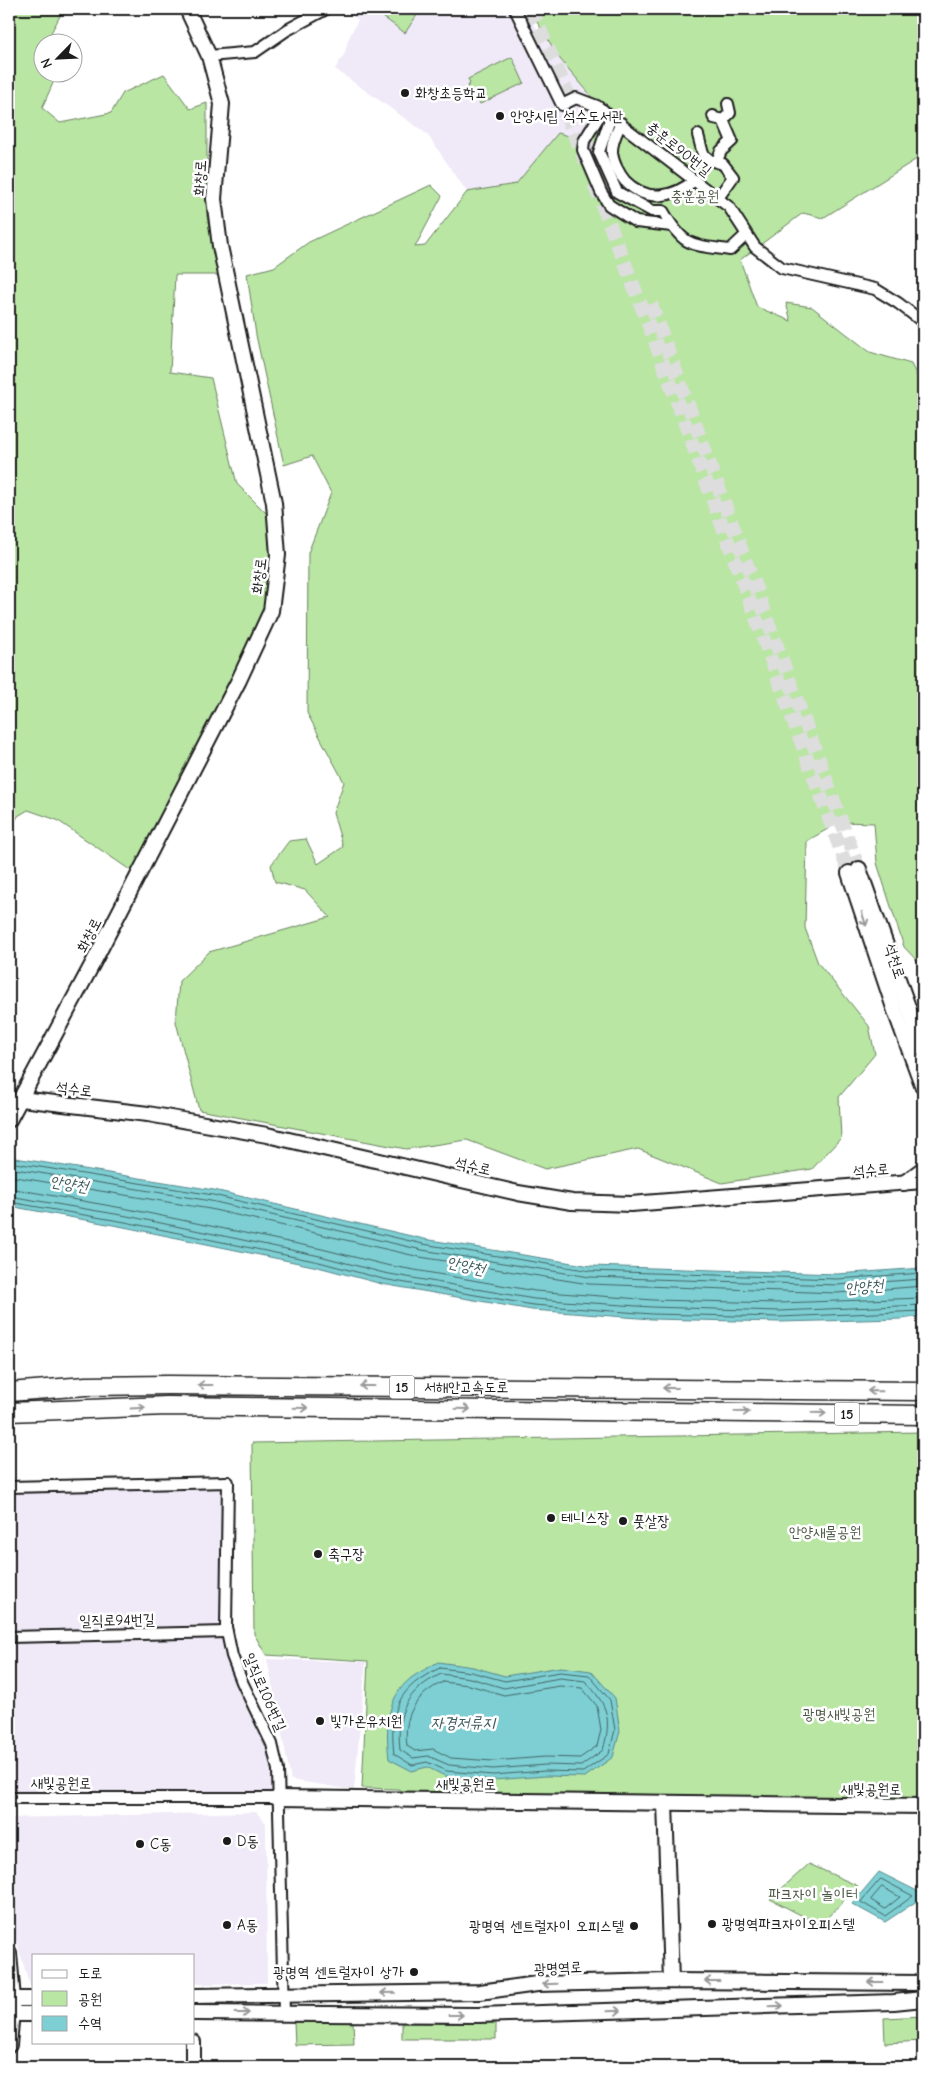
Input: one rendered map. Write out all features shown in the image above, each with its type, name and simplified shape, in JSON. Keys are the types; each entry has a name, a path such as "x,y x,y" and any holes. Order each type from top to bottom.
{"highway":[{"path":"9,1385 86,1386"},
{"name":"서해안고속도로","path":"9,1392 86,1386 719,1388 923,1391"},
{"name":"서해안고속도로","path":"9,1412 167,1406 923,1414"},
{"path":"9,1421 90,1410"}],"street":[{"name":"화창로","path":"9,1120 240,680 271,611 278,555 274,503 220,246 214,199 222,104 209,56 187,9"},
{"path":"209,56 255,52 287,30 326,9"},
{"name":"충훈로90번길","path":"515,9 562,105 576,98 607,113 621,123 729,207 755,247 782,268 875,290 898,303 923,322"},
{"path":"717,161 721,151 732,141 718,118 730,113 728,104"},
{"path":"607,113 599,152 617,192 652,211 664,211"},
{"path":"607,113 584,141 583,150 609,205 636,222 672,226"},
{"path":"621,123 614,137 612,153 620,175 632,187 645,195 661,196 684,189 695,180"},
{"path":"698,136 703,154 710,160 723,164 733,177 718,198"},
{"path":"586,158 599,152 612,153"},
{"path":"609,205 617,192 632,187"},
{"path":"661,196 664,211 672,226 680,236 696,247 730,250 746,235"},
{"name":"석천로","path":"923,1049 854,871 895,1011 923,1087"},
{"name":"석수로","path":"21,1099 148,1114 267,1135 518,1193 572,1202 631,1204 923,1181"},
{"path":"902,1184 923,1169"},
{"path":"902,1184 923,1190"},
{"name":"일직로106번길","path":"9,1487 228,1482 227,1632 232,1656 242,1682 272,1744 278,1770 277,1798 284,2013"},
{"name":"일직로94번길","path":"9,1637 227,1632"},
{"name":"새빛공원로","path":"9,1798 277,1798 923,1806"},
{"path":"665,1803 671,1981"},
{"path":"9,1953 13,1999 9,2045"},
{"name":"광명역로","path":"195,1996 480,1992 537,1984 671,1981 923,1983"},
{"path":"13,1999 32,1999"},
{"path":"195,2013 478,2015 894,2002 923,1999"},
{"path":"894,2002 923,2007"},
{"path":"13,2014 32,2014"},
{"path":"192,2044 193,2067"}],"shaded area":[{"path":"344,9 521,9 549,42 597,106 584,132 576,139 558,133 516,184 467,192 427,134 335,69 345,53 348,40 358,20"},
{"path":"228,1482 226,1627 232,1656 272,1744 277,1798 9,1798 9,1487"},
{"name":"빛가온유치원","path":"267,1659 366,1662 354,1790 291,1780"},
{"path":"256,1812 266,1823 267,1983 195,1984 195,1954 32,1954 32,1986 30,1986 9,1917 9,1818"}],"green space":[{"path":"9,9 60,9 60,16 51,32 32,32 32,82 53,82 42,108 60,123 111,113 123,93 164,74 190,109 207,103 207,216 218,275 175,275 170,372 211,378 237,484 271,518 273,574 267,611 133,872 57,820 28,810 18,816 9,833"},
{"path":"372,9 421,9 405,33"},
{"name":"충훈공원","path":"529,9 923,9 923,155 823,218 803,213 740,260 757,307 791,321 786,303 812,307 870,352 911,364 923,388 923,967 904,947 877,863 874,823 840,822 807,841 805,928 818,963 869,1026 875,1054 839,1097 841,1138 812,1169 722,1183 638,1149 545,1169 467,1140 406,1149 199,1110 176,1022 179,981 209,952 330,917 305,890 275,882 271,865 289,841 306,839 318,864 343,847 333,813 344,782 307,713 308,553 331,493 312,456 284,465 256,335 247,274 274,267 309,242 431,185 442,196 415,247 425,246 467,192 516,184 558,133 576,138 584,132 597,106 588,92 560,59"},
{"path":"512,57 524,83 480,104 477,99 467,98 464,92 470,83 468,79"},
{"path":"923,1432 923,1798 407,1794 398,1789 362,1788 368,1661 266,1655 254,1634 252,1443"},
{"name":"파크자이 놀이터","path":"809,1864 858,1886 820,1925 770,1899"},
{"path":"923,2016 923,2041 885,2043 884,2018"},
{"path":"353,2021 354,2044 295,2045 294,2022"},
{"path":"402,2023 496,2023 496,2039 402,2039"}],"water":[{"name":"안양천","path":"9,1157 214,1190 424,1239 591,1266 837,1274 923,1268 923,1316 901,1319 779,1322 652,1319 532,1310 382,1284 318,1267 124,1227 9,1206"},
{"name":"자경저류지","path":"438,1662 473,1667 505,1676 561,1667 591,1671 615,1698 620,1731 613,1757 585,1777 546,1776 493,1780 445,1776 427,1767 412,1771 389,1759 389,1715 396,1695 411,1678"},
{"path":"879,1872 923,1894 923,1897 885,1922 852,1904"}],"tunnel":[{"path":"531,9 573,105"},
{"path":"557,94 586,162"},
{"path":"589,143 609,196"},
{"path":"594,184 653,336 849,873"},
{"path":"651,304 859,869"}],"place":[{"name":"화창초등학교","path":"405,93"},
{"name":"안양시립 석수도서관","path":"500,116"},
{"name":"테니스장","path":"551,1518"},
{"name":"풋살장","path":"623,1521"},
{"name":"축구장","path":"318,1554"},
{"name":"빛가온유치원","path":"320,1721"},
{"name":"D동","path":"227,1841"},
{"name":"C동","path":"140,1844"},
{"name":"광명역파크자이오피스텔","path":"712,1924"},
{"name":"A동","path":"227,1925"},
{"name":"광명역 센트럴자이 오피스텔","path":"634,1926"},
{"name":"광명역 센트럴자이 상가","path":"414,1972"}],"park label":[{"name":"안양새물공원","path":"825,1532"},
{"name":"광명새빛공원","path":"839,1714"}]}
